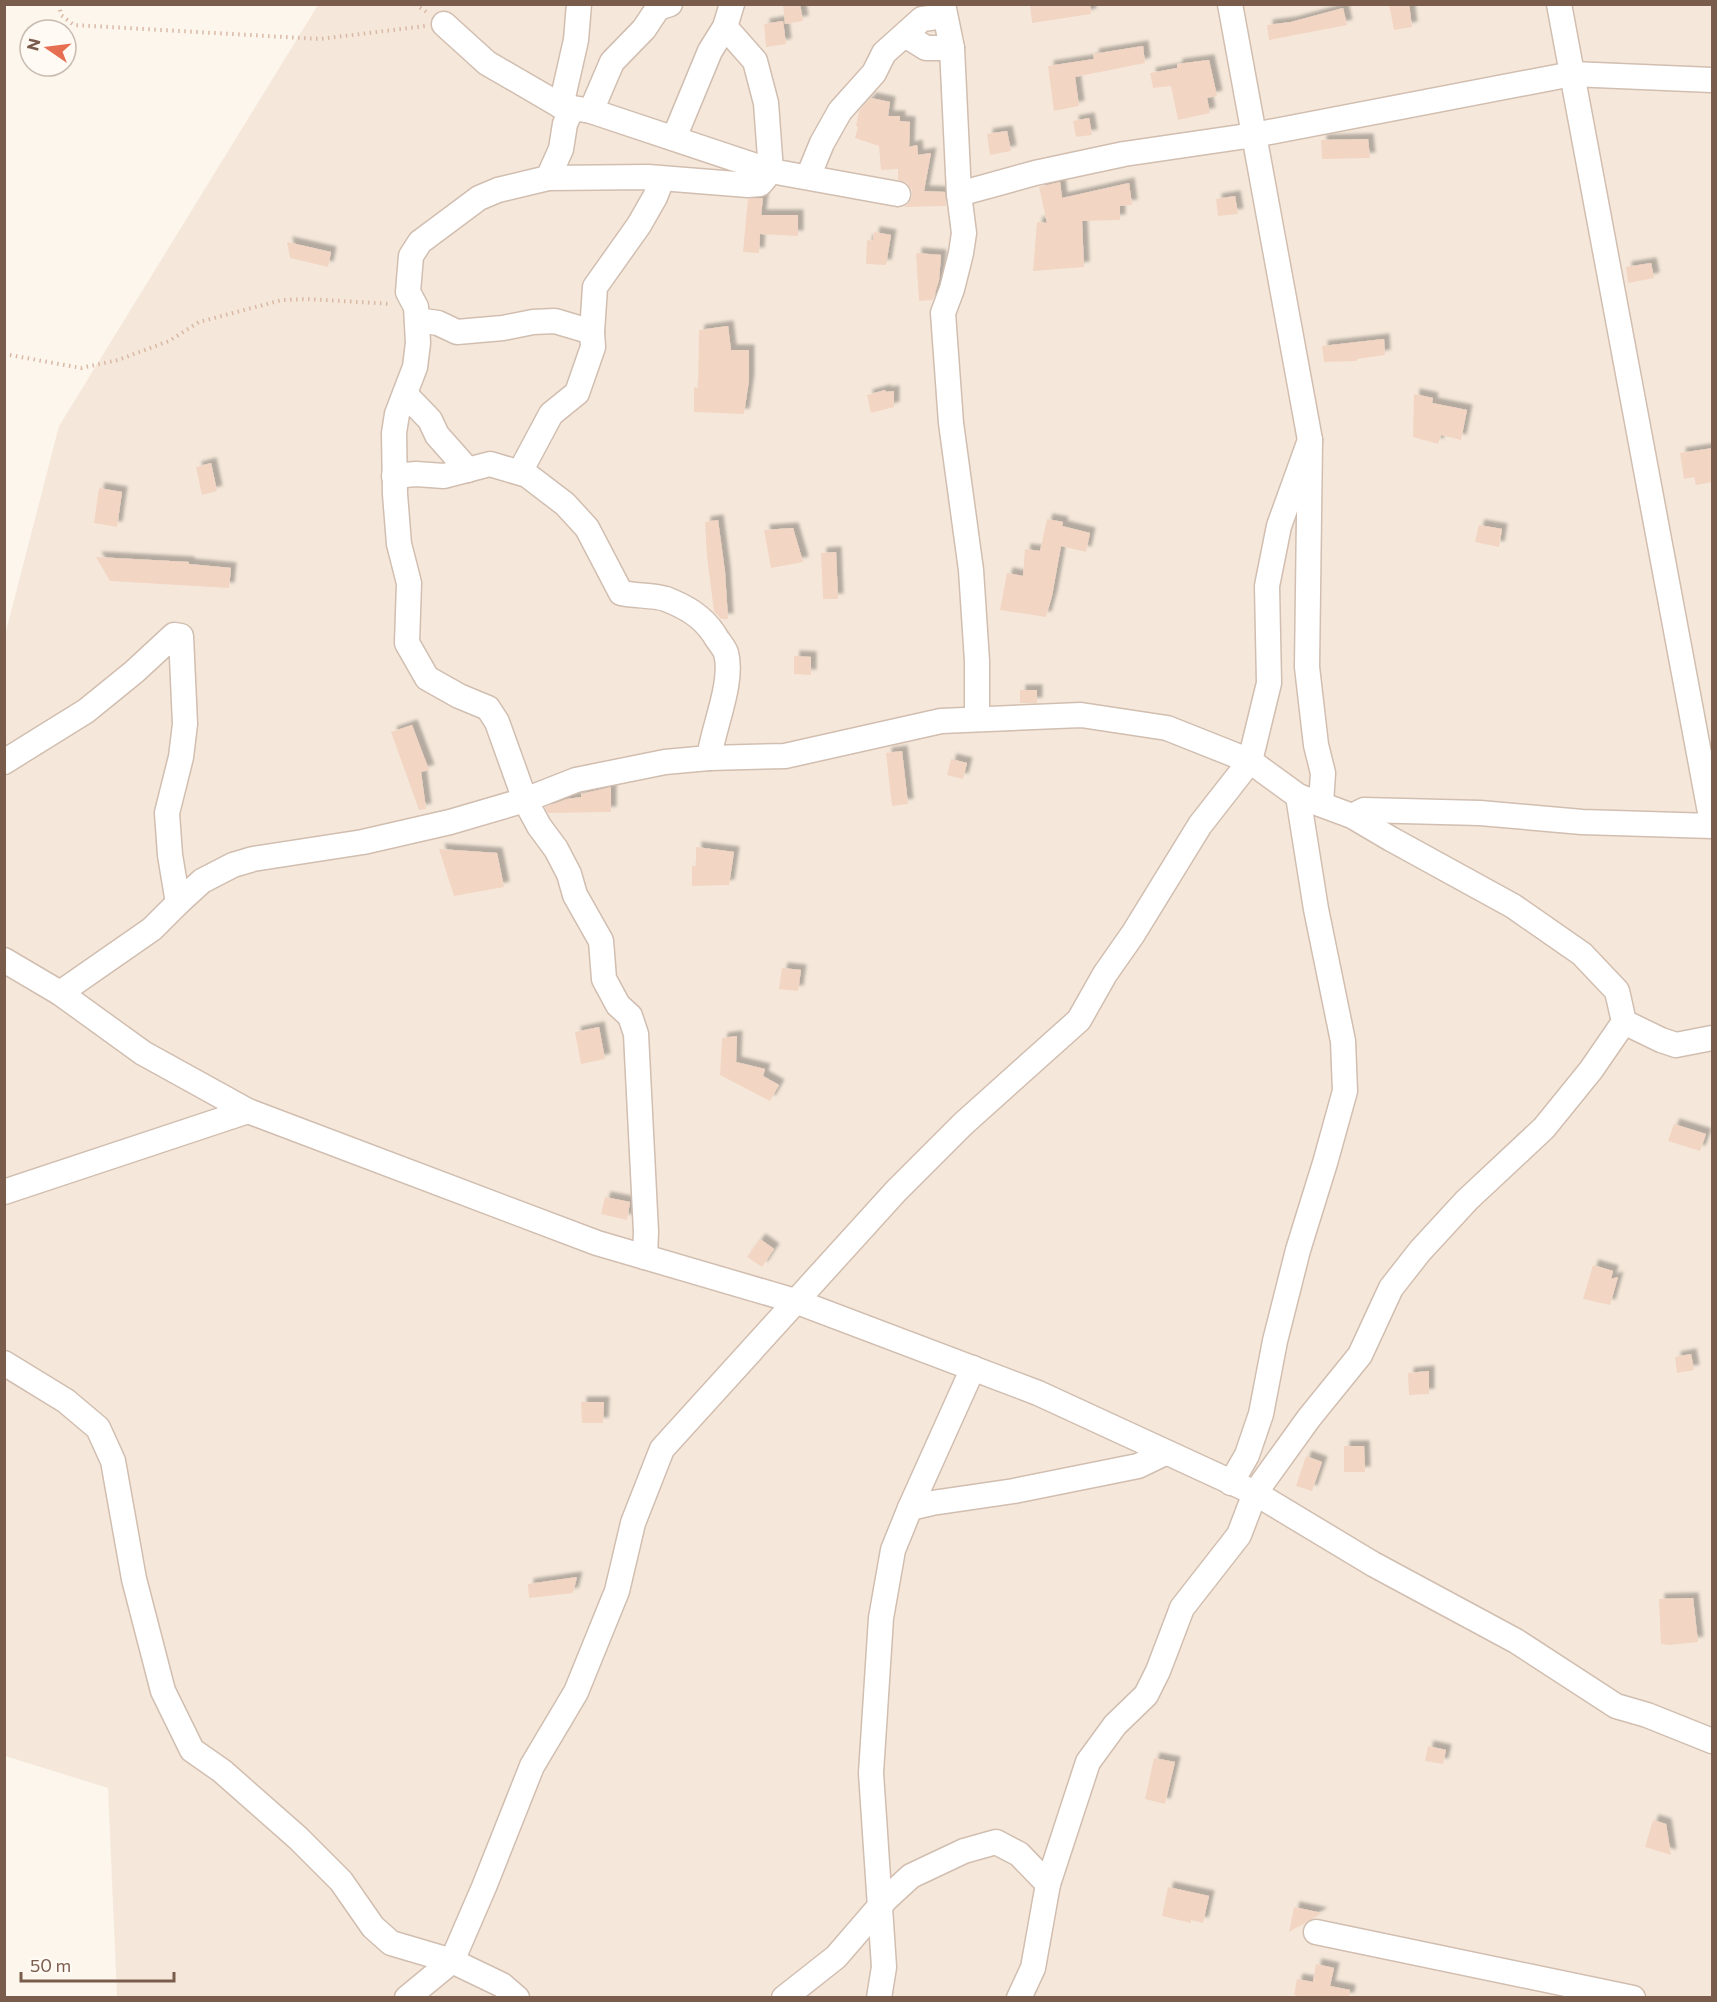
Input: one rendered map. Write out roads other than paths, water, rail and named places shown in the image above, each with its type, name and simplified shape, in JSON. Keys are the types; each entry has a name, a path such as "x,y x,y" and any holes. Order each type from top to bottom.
{"street":[{"path":"575,108 579,4"},
{"path":"548,178 561,149 565,124 575,108 644,29 658,8 670,4"},
{"path":"674,138 732,4"},
{"path":"1230,4 1310,440 1307,667 1316,745 1323,773 1321,804"},
{"path":"1352,816 1364,810 1480,813 1582,822 1713,824 1559,4"},
{"path":"808,177 822,143 840,111 874,73 884,53 922,19 944,10 952,48 959,194 964,232 952,289 943,313 951,423 971,570 978,719"},
{"path":"444,24 487,63 575,108 771,171 898,194"},
{"path":"645,1257 646,1232 636,1034 630,1016 618,1005 604,979 601,941 575,895 569,874 556,849 539,826 525,800 497,722 488,708 459,696 427,678 407,643 409,583 399,544 394,476 395,424 416,367 418,343 416,314 408,292 411,256 420,242 479,198 498,190 548,178 616,176 748,185 760,184 771,171 766,103 755,61 724,27"},
{"path":"904,35 926,48 952,48"},
{"path":"959,194 1035,173 1124,154 1254,135 1572,74 1713,80"},
{"path":"520,472 551,414 577,393 593,347 596,287 639,225 662,179"},
{"path":"416,314 457,332 555,321 592,332"},
{"path":"405,394 430,420 437,435 468,470"},
{"path":"407,1998 452,1961 532,1766 576,1692 617,1591 633,1523 662,1449 795,1301 921,1166 963,1124 1079,1020 1105,974 1133,934 1200,825 1250,761 1269,683 1267,586 1279,526 1310,440"},
{"path":"394,476 416,474 444,476 490,464 520,472 565,504 587,528 621,593 664,598 695,613 710,628 726,652 727,673 709,758"},
{"path":"4,762 86,711 134,672 174,635 181,636 185,724 181,757 167,813 170,855 178,903"},
{"path":"60,993 152,929 202,881 232,865 253,859 374,840 450,822 525,800 576,780 664,762 785,756 941,721 1081,715 1167,728 1250,761 1298,796 1352,816 1513,906 1582,954 1617,991 1624,1022 1591,1070 1544,1128 1467,1200 1420,1251 1391,1288 1360,1355 1309,1418 1256,1493 1239,1535 1182,1608 1158,1671 1146,1695 1115,1725 1088,1762 1048,1884 1033,1968 1019,1998"},
{"path":"1231,1484 1247,1455 1261,1414 1275,1341 1298,1250 1345,1091 1343,1041 1316,909 1298,796"},
{"path":"4,960 60,993 143,1053 248,1111 597,1243 795,1301 1038,1393 1231,1484 1256,1493 1373,1564 1516,1641 1616,1706 1647,1715 1713,1741"},
{"path":"1624,1022 1676,1045 1713,1038"},
{"path":"4,1192 248,1111"},
{"path":"4,1363 66,1401 98,1428 113,1461 134,1579 163,1691 192,1750 222,1771 298,1838 341,1881 373,1927 391,1943 452,1961 502,1985 517,1998"},
{"path":"879,1998 884,1967 871,1773 881,1618 893,1550 973,1368"},
{"path":"910,1508 1014,1491 1138,1466 1165,1453"},
{"path":"784,1998 836,1957 911,1876 964,1851 996,1842 1019,1854 1048,1884"},
{"path":"1316,1932 1633,1998"}]}
